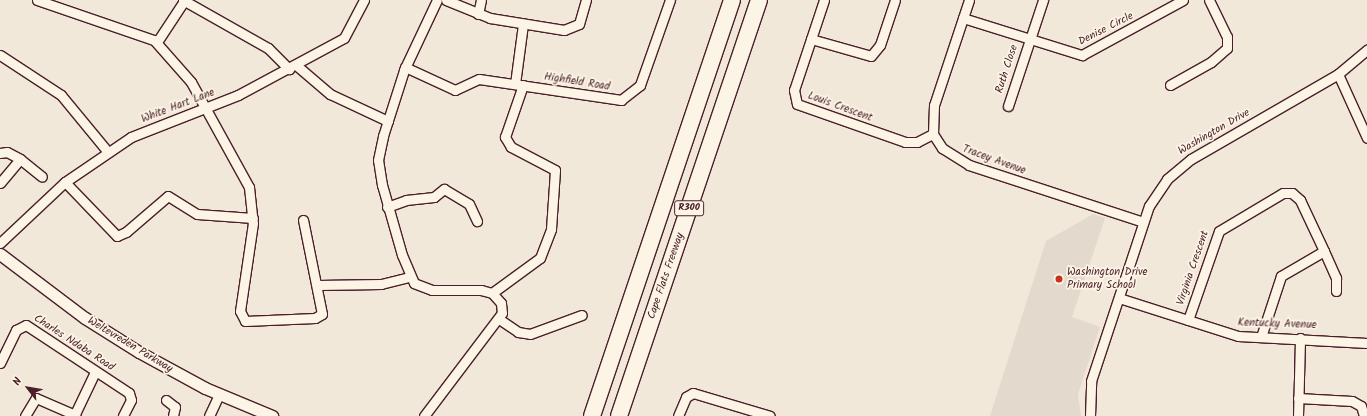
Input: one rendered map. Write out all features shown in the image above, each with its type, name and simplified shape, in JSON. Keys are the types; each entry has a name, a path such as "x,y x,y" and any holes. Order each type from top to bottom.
{"highway":[{"name":"R300","path":"592,416 732,0"},
{"name":"Cape Flats Freeway","path":"619,416 759,0"}],"street":[{"path":"37,0 157,42 179,66 207,107 247,181 253,218 241,302 243,319 261,322 320,316 324,307 304,220"},
{"path":"157,42 184,0 268,48 330,94 388,120"},
{"name":"White Hart Lane","path":"0,243 65,182 131,137 207,107 293,67 344,38 364,0"},
{"path":"424,416 499,319 501,303 492,293 481,290 432,290 414,283 410,277 387,207 378,160 388,120 406,64 437,0"},
{"path":"446,0 478,14 523,24 570,29 582,18 586,0"},
{"path":"478,14 481,0"},
{"name":"Highfield Road","path":"406,64 452,90 479,79 519,84 613,100 631,95 640,85 670,0"},
{"name":"Louis Crescent","path":"824,0 794,90 798,104 905,142 933,134"},
{"path":"811,39 871,56 880,45 895,0"},
{"path":"933,134 934,105 969,0"},
{"path":"1030,40 1043,0"},
{"name":"Denise Circle","path":"963,18 1082,55 1183,0"},
{"path":"1170,85 1211,62 1227,48 1227,37 1209,0"},
{"path":"492,293 540,258 551,228 555,170 511,147 505,137 519,84 523,24"},
{"name":"Ruth Close","path":"1008,106 1030,40"},
{"name":"Washington Drive","path":"1090,416 1091,381 1143,222 1156,192 1178,168 1338,74 1367,50"},
{"path":"0,55 61,94 108,152"},
{"path":"1338,74 1367,138"},
{"name":"Tracey Avenue","path":"933,134 949,155 969,165 1143,222"},
{"path":"0,153 20,159 42,177"},
{"path":"0,183 20,159"},
{"path":"65,182 117,236 126,232 168,196 197,214 253,218"},
{"path":"387,207 406,200 434,197 448,190 469,204 477,221"},
{"name":"Virginia Crescent","path":"1188,320 1219,231 1283,193 1292,193 1300,200 1336,278 1336,292"},
{"path":"1261,337 1281,276 1324,251"},
{"name":"Weltevreden Parkway","path":"0,254 85,318 139,352 219,395 272,416"},
{"path":"318,285 381,284 410,277"},
{"name":"Kentucky Avenue","path":"1119,298 1231,334 1367,343"},
{"path":"499,319 518,332 530,334 582,315"},
{"name":"Charles Ndaba Road","path":"0,363 16,330 26,324 95,372 129,393 131,400 123,416"},
{"path":"1298,416 1300,338"},
{"path":"25,416 36,398 74,415 95,372"},
{"path":"678,416 684,400 693,393 770,416"},
{"path":"209,416 219,395"},
{"path":"1298,398 1352,401 1361,406 1364,416"},
{"path":"166,400 175,407 173,416"}],"shaded area":[{"name":"Washington Drive Primary School","path":"1093,214 1105,218 1072,317 1100,327 1078,394 1081,416 990,416 1046,241"}],"place":[{"name":"Washington Drive Primary School","path":"1059,279"}]}
